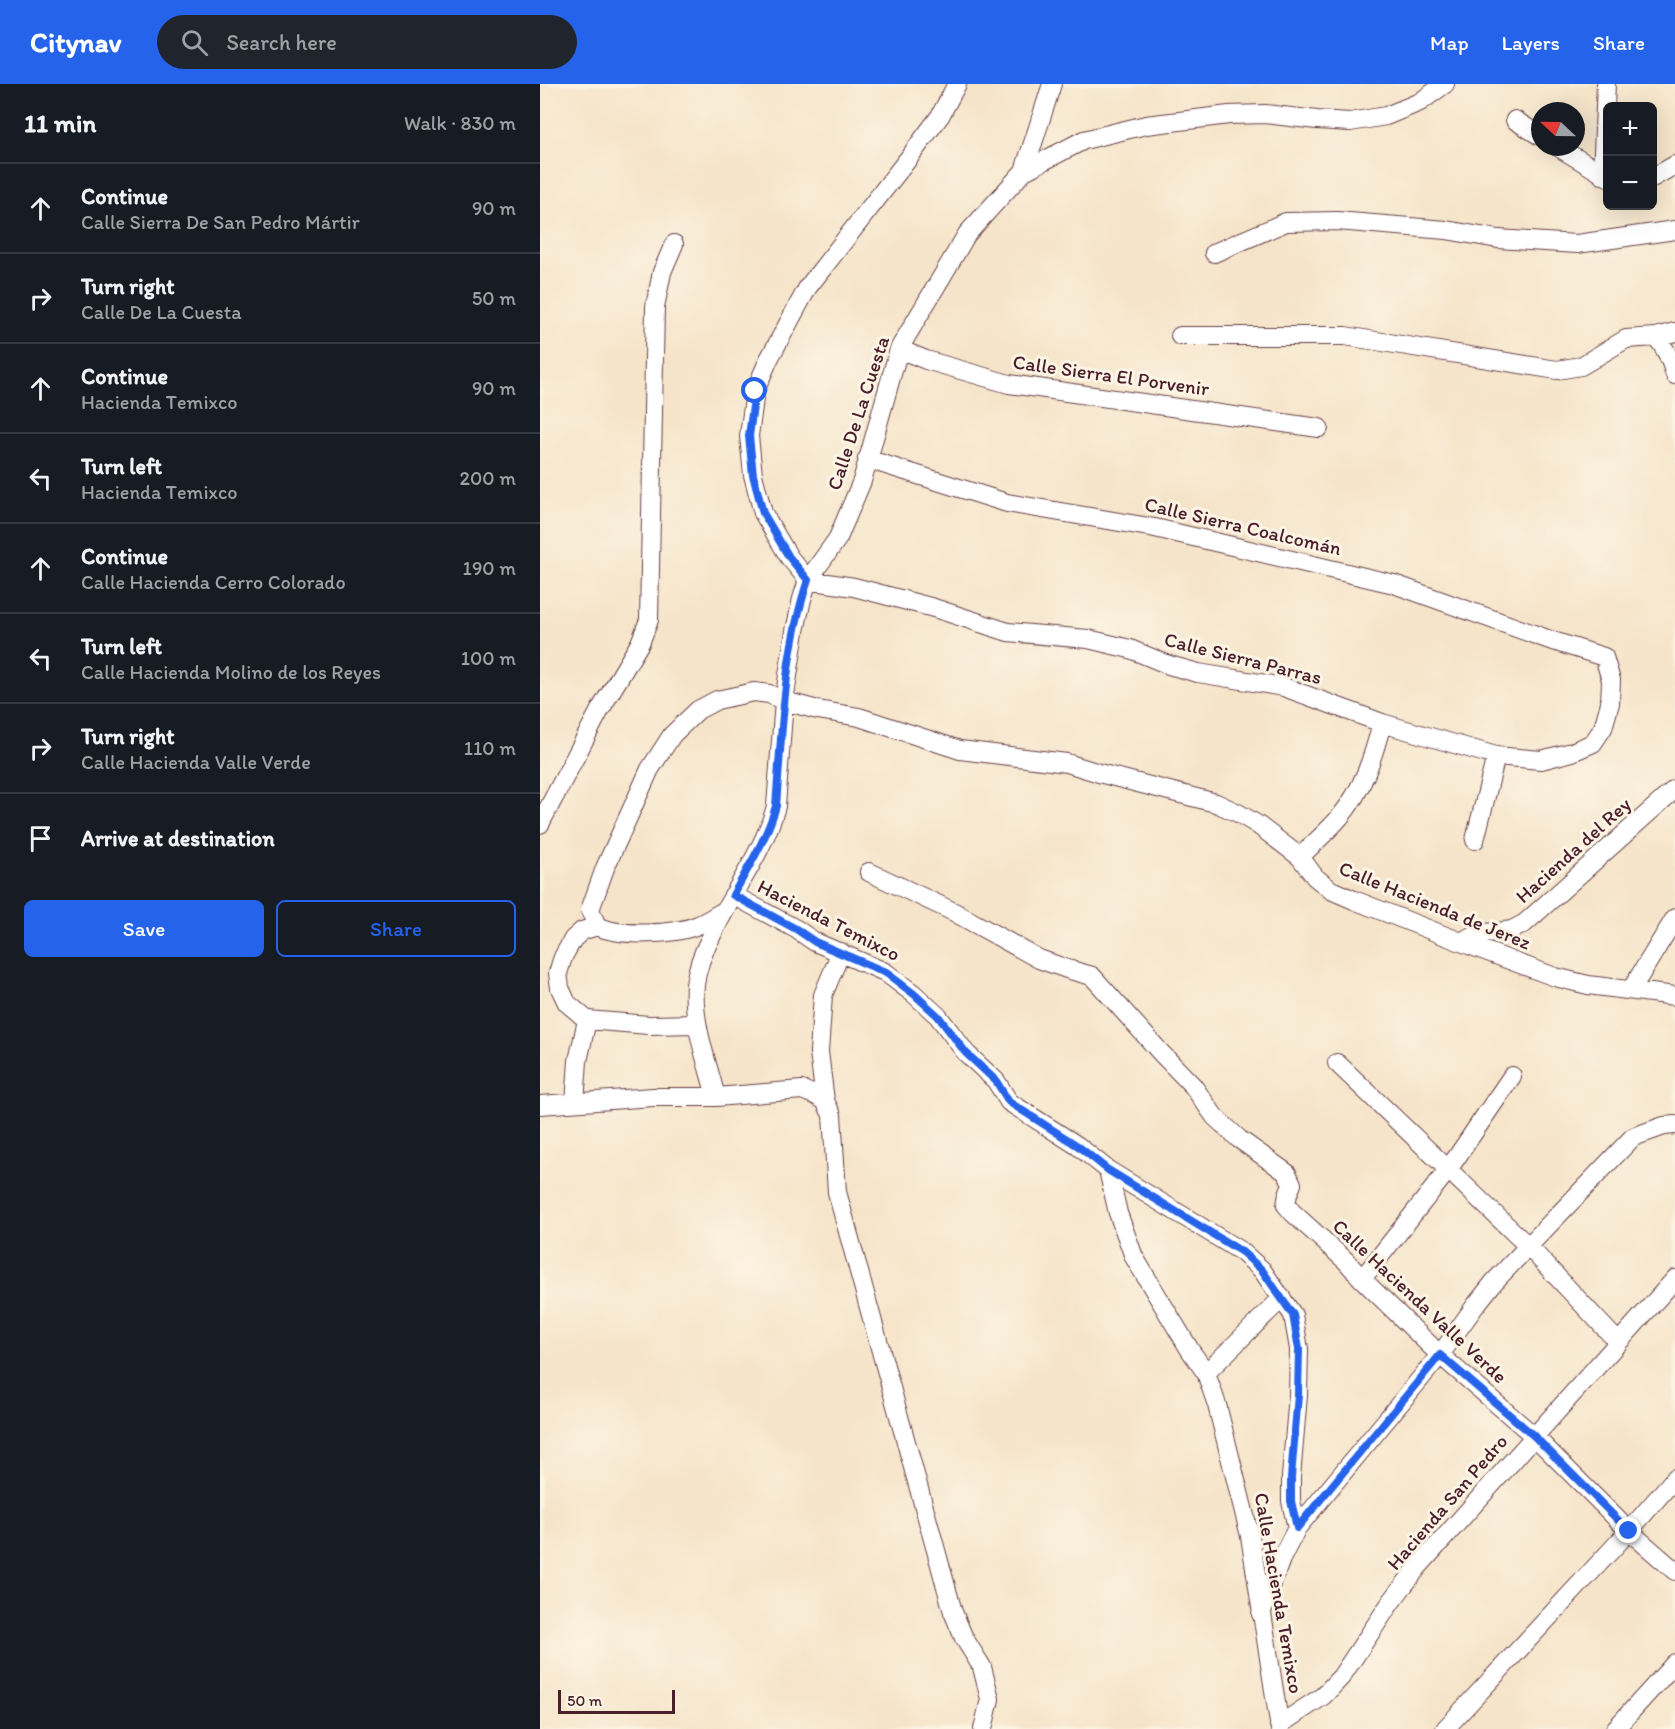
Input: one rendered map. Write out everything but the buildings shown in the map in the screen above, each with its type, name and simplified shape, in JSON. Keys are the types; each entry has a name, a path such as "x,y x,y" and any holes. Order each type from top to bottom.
{"street":[{"path":"808,580 789,557 763,513 753,475 749,436 755,391 769,359 808,287 940,116 957,84"},
{"path":"1024,171 1052,84"},
{"name":"Calle De La Cuesta","path":"784,701 795,631 808,580 838,538 862,481 899,349 967,234 1024,171 1084,140 1146,124 1229,115 1265,114 1350,122 1386,116 1420,102 1445,84"},
{"path":"1605,156 1606,84"},
{"path":"1515,120 1531,130"},
{"path":"1573,156 1603,175"},
{"path":"1657,176 1675,165"},
{"path":"1214,253 1286,222 1337,221 1446,230 1498,239 1577,244 1675,230"},
{"path":"540,824 600,710 640,643 649,620 655,307 662,272 674,244"},
{"path":"1180,336 1345,336 1557,370 1581,366 1626,339 1656,337 1675,332"},
{"path":"1656,337 1663,344 1675,375"},
{"name":"Calle Sierra El Porvenir","path":"899,349 926,360 1009,384 1319,428"},
{"name":"Calle Sierra Coalcomán","path":"867,459 1007,503 1155,528 1394,584 1604,657 1611,680 1610,703 1603,728 1593,743"},
{"name":"Calle Sierra Parras","path":"808,580 854,587 934,608 1008,632 1088,639 1130,649 1169,665 1198,673 1284,687 1382,723 1496,756 1541,760 1572,752 1593,743"},
{"name":"Calle Hacienda de Jerez","path":"597,926 591,910 605,868 650,769 672,735 698,710 717,700 754,692 769,694 784,701 818,710 859,717 960,750 1067,763 1216,803 1257,825 1300,857 1315,877 1330,890 1555,977 1588,985 1675,996"},
{"name":"Hacienda Temixco","path":"784,701 776,806 771,823 733,895 796,929 815,942 885,972 938,1016 966,1053 996,1081 1009,1102 1078,1146 1108,1170 1242,1252 1262,1270 1293,1315 1299,1349 1298,1395 1291,1477 1291,1501 1297,1528"},
{"path":"1300,857 1341,816 1360,788 1372,760 1382,723"},
{"path":"1475,840 1496,756"},
{"name":"Hacienda del Rey","path":"1461,942 1484,933 1512,930 1525,923 1675,789"},
{"name":"Calle Hacienda Valle Verde","path":"870,872 954,912 1039,959 1092,976 1193,1086 1215,1117 1239,1139 1287,1173 1292,1184 1286,1205 1293,1213 1346,1261 1440,1355 1534,1436 1629,1531 1675,1571"},
{"path":"716,1097 696,1018 695,985 700,959 722,912 733,895"},
{"path":"698,1024 650,1025 588,1020 567,1003 560,988 558,973 563,957 573,939 582,931 597,926 624,932 673,932 699,925 722,912"},
{"path":"1631,990 1675,918"},
{"path":"841,952 823,995 819,1052 825,1101 831,1115 837,1192 953,1612 964,1638 982,1667 990,1699 983,1729"},
{"path":"575,1102 578,1061 588,1020"},
{"path":"1337,1063 1529,1247 1618,1342"},
{"path":"1362,1279 1448,1170 1512,1076"},
{"path":"540,1104 653,1097 716,1097 802,1090 825,1101"},
{"path":"1261,1614 1281,1559 1297,1528 1440,1355 1494,1282 1633,1137 1664,1126 1675,1125"},
{"name":"Calle Hacienda Temixco","path":"1108,1170 1134,1257 1206,1373 1217,1405 1250,1536 1280,1727"},
{"name":"Hacienda San Pedro","path":"1280,1727 1323,1696 1341,1677 1391,1602 1418,1567 1675,1279"},
{"path":"1206,1373 1282,1298"},
{"path":"1445,1729 1629,1531 1675,1478"},
{"path":"1615,1729 1675,1663"}],"route":[{"path":"755,391 749,436 753,475 763,513 789,557 808,580 795,631 784,701 776,806 764,838 733,895 796,929 815,942 885,972 938,1016 966,1053 996,1081 1009,1102 1078,1146 1108,1170 1242,1252 1262,1270 1293,1315 1299,1349 1298,1395 1291,1477 1291,1501 1297,1528 1440,1355 1534,1436 1629,1531"}]}
